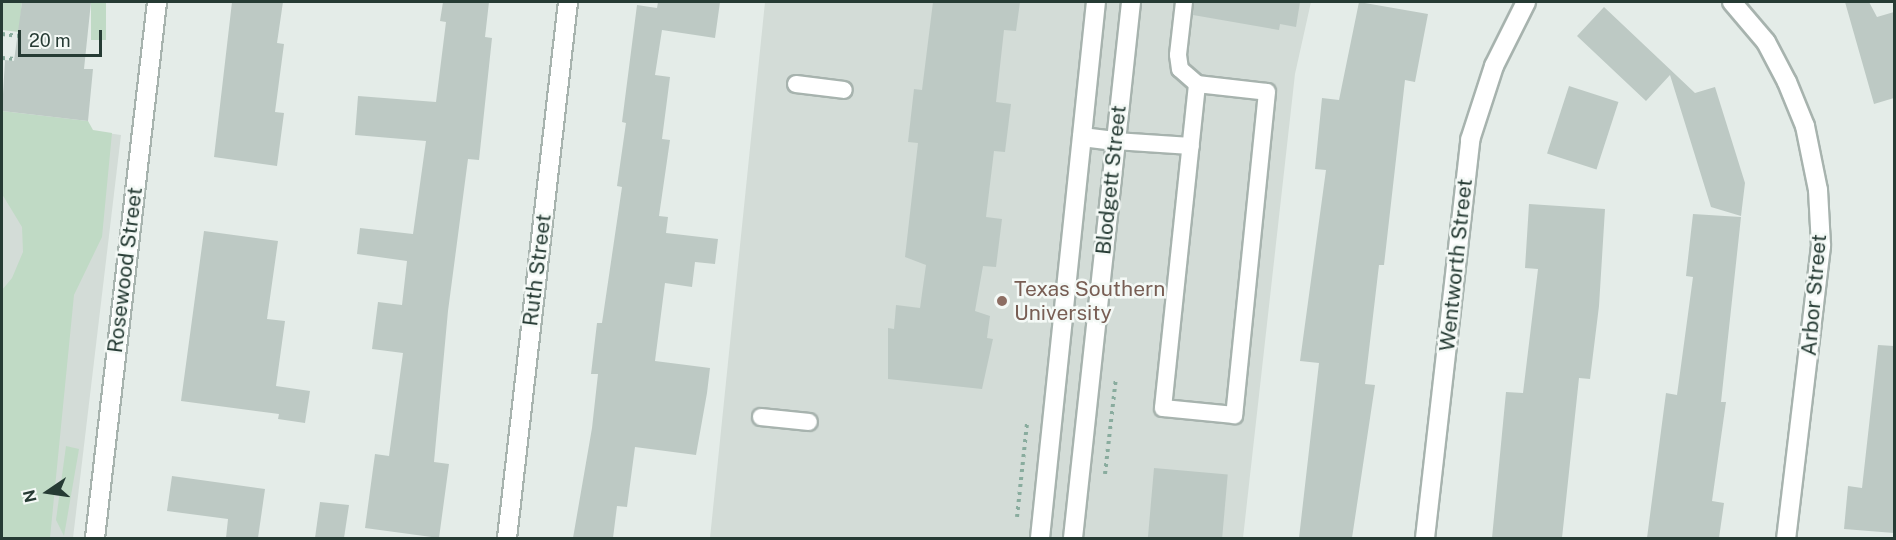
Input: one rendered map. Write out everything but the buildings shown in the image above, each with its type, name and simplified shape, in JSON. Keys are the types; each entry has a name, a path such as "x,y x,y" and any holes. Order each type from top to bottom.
{"street":[{"name":"Rosewood Street","path":"95,538 157,2"},
{"name":"Ruth Street","path":"507,538 568,2"},
{"name":"Blodgett Street","path":"1040,538 1096,2"},
{"name":"Blodgett Street","path":"1073,538 1131,2"},
{"name":"Wentworth Street","path":"1425,538 1470,140 1494,66 1526,2"},
{"name":"Arbor Street","path":"1732,2 1766,42 1787,82 1805,126 1818,190 1821,246 1786,538"},
{"path":"1082,137 1115,141"}],"lane":[{"path":"1184,2 1179,62 1197,84 1267,92 1233,415 1163,408 1197,84"},
{"path":"796,84 844,90"},
{"path":"1115,141 1191,146"},
{"path":"761,417 809,422"}],"path":[{"path":"2,34 19,36"},
{"path":"2,58 16,59"}],"shaded area":[{"name":"Texas Southern University","path":"765,2 1311,2 1295,74 1243,538 710,538"},
{"path":"2,118 121,135 73,538 2,538"}],"green space":[{"path":"2,2 22,2 19,32 2,30"},
{"path":"91,2 106,2 106,40 91,40"},
{"path":"2,111 88,121 93,130 112,133 102,237 74,295 50,538 2,538 2,290 12,278 23,252 22,227 2,194"},
{"path":"66,446 79,449 64,536 56,520"}],"place":[{"name":"Texas Southern University","path":"1002,301"}]}
